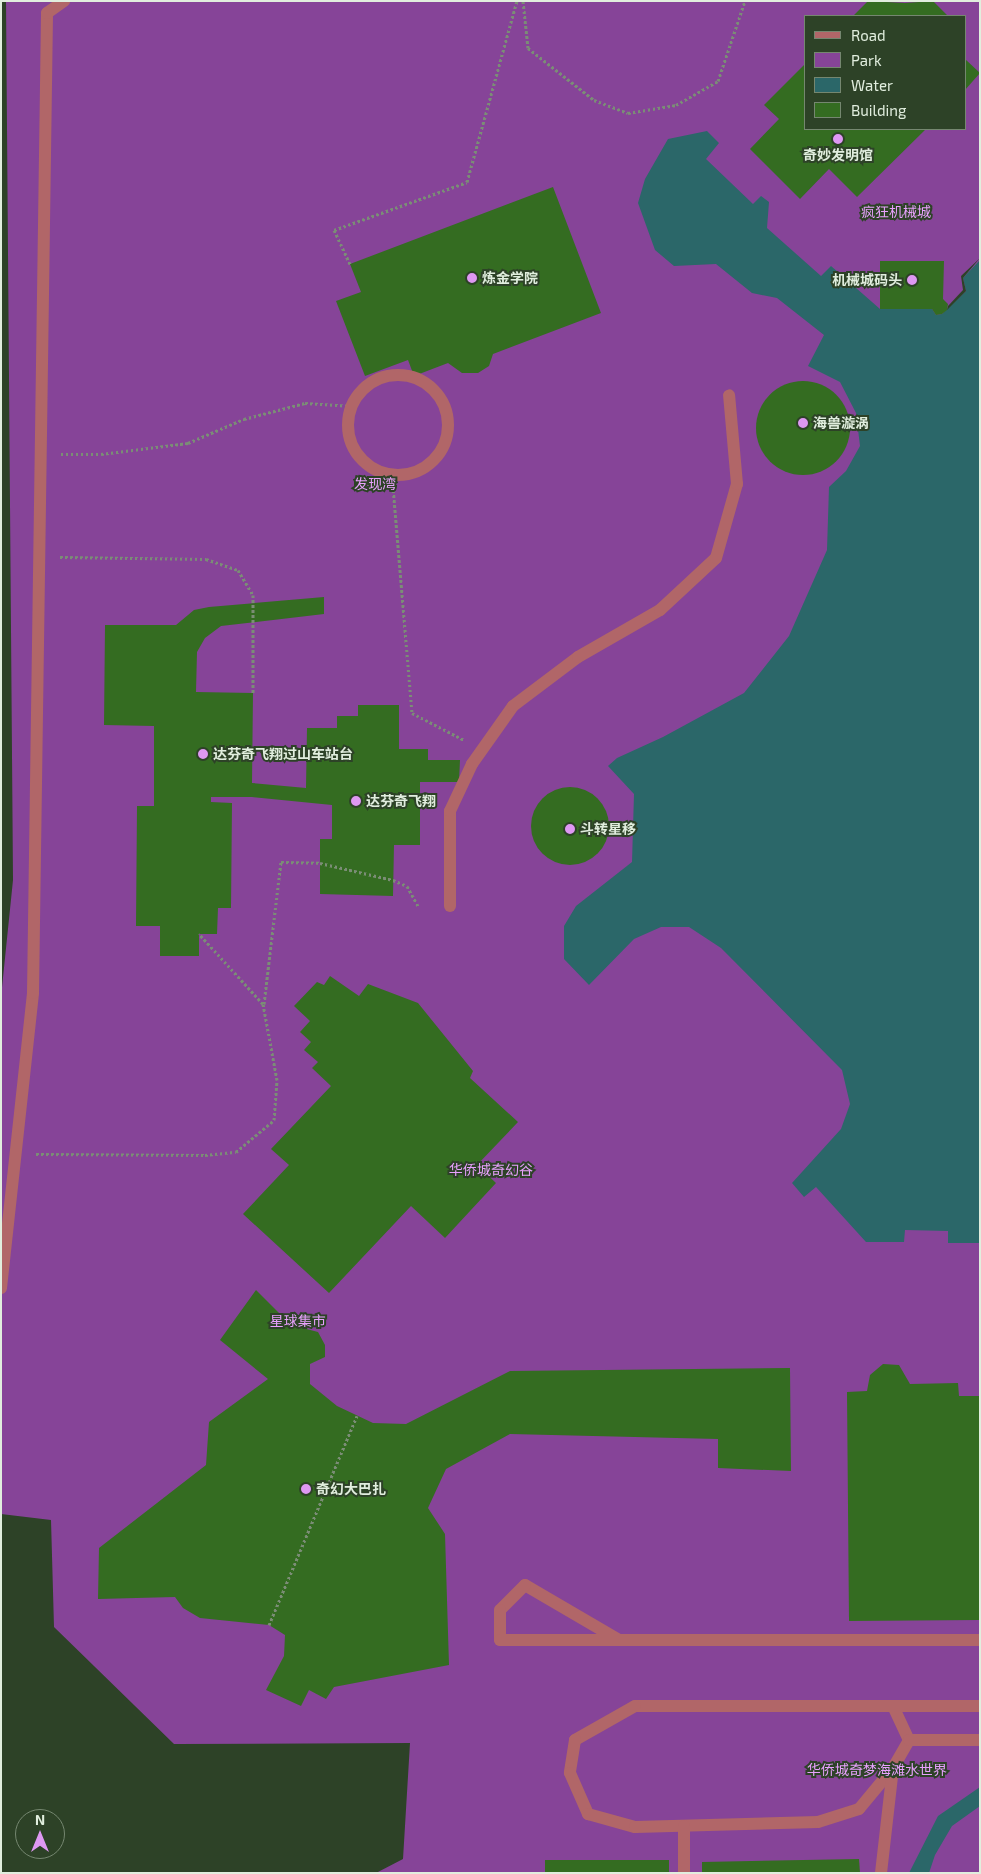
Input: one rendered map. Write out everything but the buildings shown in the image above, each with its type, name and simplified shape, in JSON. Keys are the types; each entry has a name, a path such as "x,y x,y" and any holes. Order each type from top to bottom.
{"street":[{"path":"1,1288 33,993 47,13 64,1"},
{"path":"397,374 413,377 428,384 439,396 446,409 449,425 447,440 438,456 426,468 410,474 392,475 376,470 362,461 352,447 348,431 349,414 352,406 366,386 380,378 397,374"},
{"path":"450,906 450,811 472,764 513,706 578,657 660,610 716,558 737,484 728,394"},
{"path":"619,1640 524,1586 500,1610 500,1640 619,1640 980,1640"},
{"path":"909,1740 893,1768 860,1809 818,1822 634,1827 588,1814 570,1773 575,1740 634,1706 980,1706"},
{"path":"894,1706 909,1740"},
{"path":"909,1740 980,1740"},
{"path":"881,1873 893,1768"},
{"path":"684,1826 684,1873"}],"path":[{"path":"350,264 334,230 467,182 517,1"},
{"path":"523,1 528,48 594,100 628,113 676,105 718,81 744,1"},
{"path":"41,454 101,454 188,443 244,419 305,403 352,406"},
{"path":"392,475 412,713 482,750"},
{"path":"39,557 206,559 238,570 253,595 253,692"},
{"path":"16,1154 205,1156 236,1152 274,1120 277,1080 264,1004 281,862 320,863 393,880 408,886 418,906"},
{"path":"199,934 264,1004"},
{"path":"269,1625 357,1416"}],"green space":[{"name":"华侨城奇幻谷","path":"6,1 980,1 980,1873 376,1873 403,1859 410,1743 174,1744 54,1627 51,1520 1,1514 1,997 13,880"}],"water":[{"path":"707,131 719,143 706,159 753,204 761,196 769,202 767,228 821,276 831,266 880,309 932,309 936,315 942,314 966,291 963,278 980,260 980,1243 948,1243 948,1231 905,1230 904,1242 866,1242 816,1187 804,1197 792,1183 841,1129 850,1104 842,1070 721,948 689,927 661,927 634,939 589,985 564,959 564,926 576,906 632,862 634,794 608,766 617,758 663,737 744,693 789,636 827,550 829,487 846,471 860,446 856,413 840,382 808,366 824,335 777,298 752,293 716,264 674,266 655,250 638,203 645,179 668,139"},
{"path":"980,1787 980,1806 952,1826 935,1855 929,1873 909,1873 938,1816"}],"pier":[{"path":"980,258 963,278 966,291 947,310 948,306 963,290 961,276"}],"place":[{"name":"奇妙发明馆","path":"838,139"},
{"name":"炼金学院","path":"472,278"},
{"name":"机械城码头","path":"912,280"},
{"name":"海兽漩涡","path":"803,423"},
{"name":"达芬奇飞翔过山车站台","path":"203,754"},
{"name":"达芬奇飞翔","path":"356,801"},
{"name":"斗转星移","path":"570,829"},
{"name":"奇幻大巴扎","path":"306,1489"}],"park label":[{"name":"疯狂机械城","path":"896,212"},
{"name":"发现湾","path":"375,484"},
{"name":"星球集市","path":"298,1321"},
{"name":"华侨城奇梦海滩水世界","path":"877,1770"}]}
